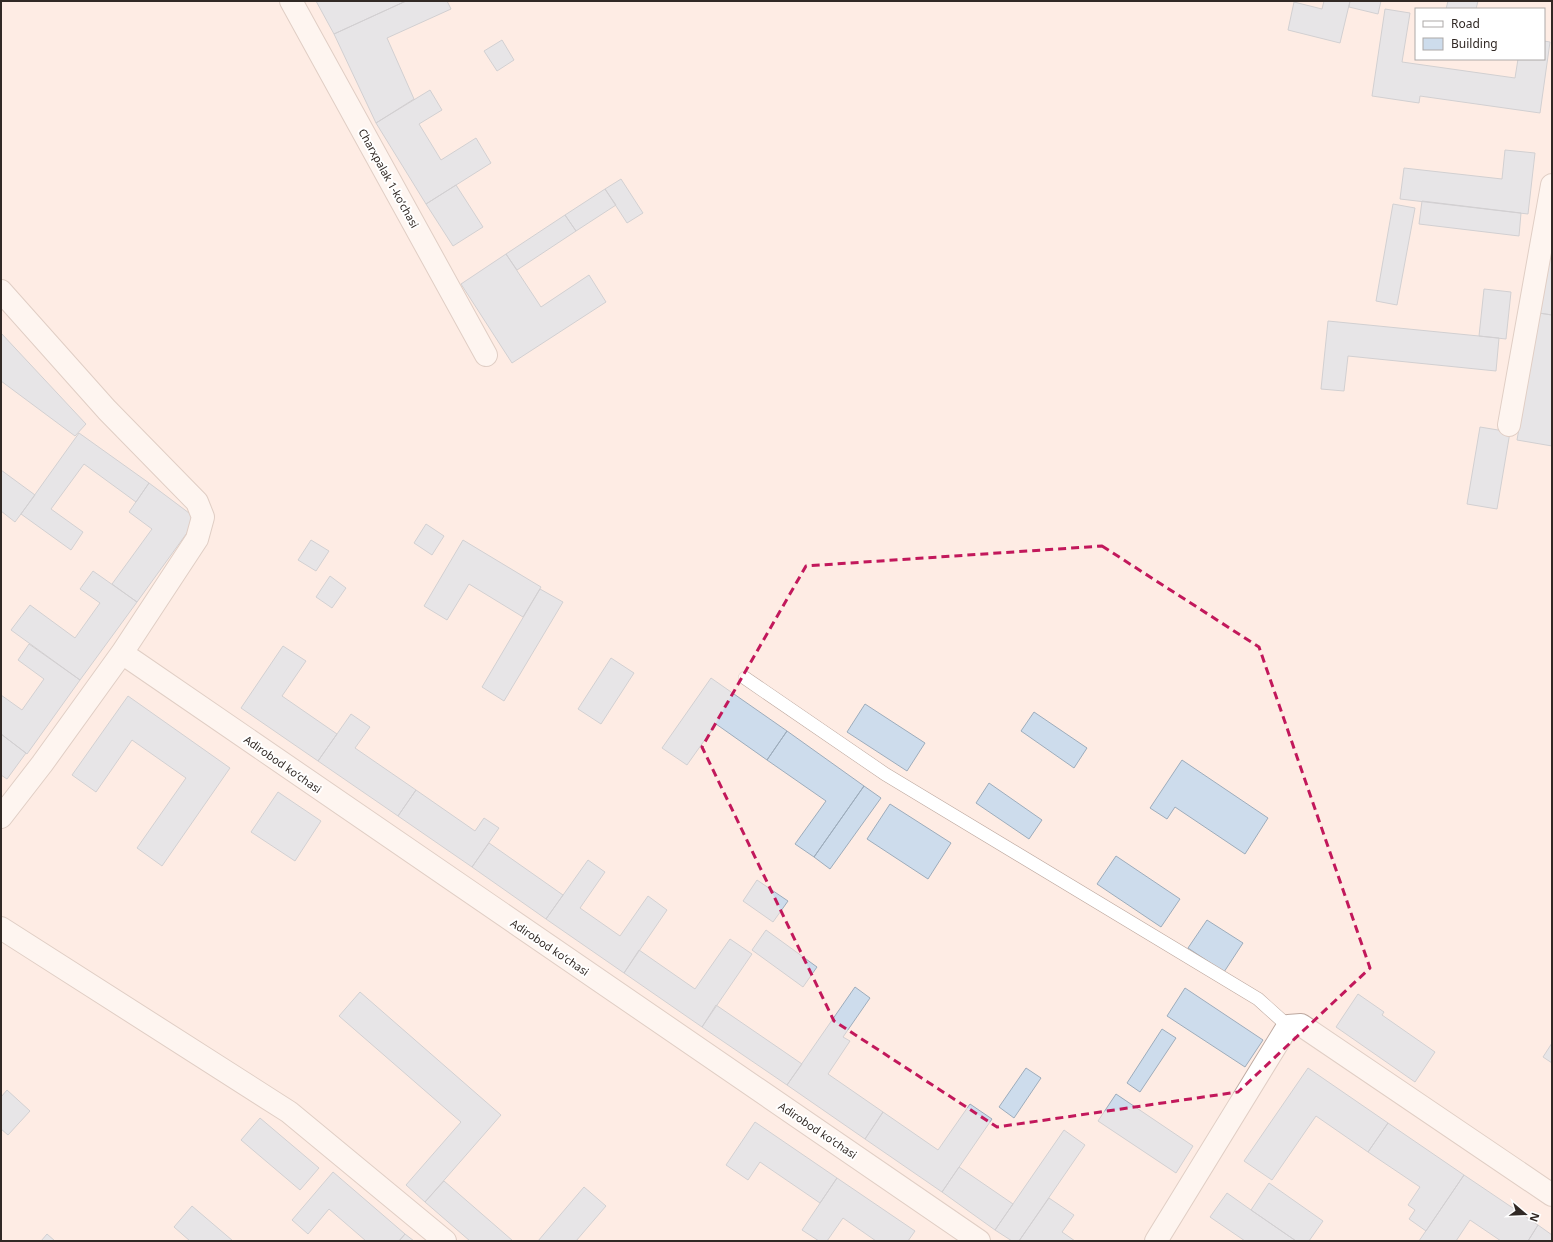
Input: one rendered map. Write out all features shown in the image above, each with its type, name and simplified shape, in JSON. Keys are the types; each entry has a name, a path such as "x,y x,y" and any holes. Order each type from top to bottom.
{"street":[{"name":"Charxpalak 1-koʻchasi","path":"291,1 486,355"},
{"path":"1509,425 1552,185"},
{"path":"1,291 107,410 196,502 203,517 197,539 122,653 42,764 1,817"},
{"name":"Adirobod koʻchasi","path":"122,653 979,1241"},
{"path":"1,928 289,1112 445,1241"},
{"path":"1156,1241 1288,1026 1301,1025 1389,1083 1552,1195"}],"lane":[{"path":"745,678 886,774 1258,999 1288,1026"}],"highlighted area":[{"path":"1102,546 1259,647 1370,968 1238,1092 997,1127 834,1021 702,747 806,566"}],"building":[{"path":"316,1 406,1 334,34"},
{"path":"406,1 447,1 451,9 387,38 414,99 376,123 334,34"},
{"path":"1324,1 1350,1 1340,43 1288,30 1294,2 1322,9"},
{"path":"1350,1 1381,1 1378,14 1349,7"},
{"path":"1448,1 1478,1 1476,8 1446,8"},
{"path":"1385,9 1410,13 1402,62 1515,78 1518,60 1545,60 1545,41 1550,42 1540,113 1420,96 1419,103 1372,96"},
{"path":"502,40 514,60 497,71 484,51"},
{"path":"430,90 442,110 419,124 441,160 476,138 491,163 426,204 376,123"},
{"path":"1505,150 1535,153 1528,214 1400,199 1404,168 1502,179"},
{"path":"621,179 643,213 627,223 605,189"},
{"path":"456,185 483,227 453,246 426,204"},
{"path":"605,189 616,205 576,231 565,215"},
{"path":"1422,201 1521,213 1519,236 1419,224"},
{"path":"1393,204 1415,208 1397,305 1376,301"},
{"path":"565,215 576,231 517,270 506,254"},
{"path":"1550,247 1552,248 1552,315 1539,313"},
{"path":"506,254 541,307 589,275 606,302 512,363 461,284"},
{"path":"1484,289 1511,292 1506,339 1479,336"},
{"path":"1539,313 1552,315 1552,446 1517,440"},
{"path":"1328,321 1499,338 1496,371 1348,356 1344,391 1321,389"},
{"path":"1,333 86,424 75,436 1,381"},
{"path":"1480,427 1510,432 1497,509 1467,504"},
{"path":"79,433 149,483 136,502 84,464 51,509 83,532 71,550 21,514"},
{"path":"1,470 35,495 15,522 1,511"},
{"path":"149,483 197,519 137,602 112,584 152,529 129,512"},
{"path":"426,524 444,536 432,555 414,543"},
{"path":"311,540 329,551 316,571 298,560"},
{"path":"463,540 541,587 523,617 469,584 447,620 424,606"},
{"path":"93,571 137,602 80,680 11,630 30,605 75,638 100,603 80,589"},
{"path":"330,576 346,588 332,608 316,597"},
{"path":"540,589 563,602 504,701 482,687"},
{"path":"29,644 80,680 27,754 1,734 1,695 22,710 44,679 18,660"},
{"path":"283,646 306,661 282,696 337,734 318,761 241,708"},
{"path":"611,658 634,673 601,724 578,709"},
{"path":"711,678 787,731 767,760 716,724 687,765 662,748"},
{"path":"128,696 230,768 162,866 137,848 186,778 132,740 96,792 72,775"},
{"path":"865,704 925,743 907,771 847,732"},
{"path":"1034,712 1087,748 1074,768 1021,731"},
{"path":"351,714 370,727 355,748 416,790 398,816 318,761"},
{"path":"787,731 864,786 814,857 795,844 826,801 767,760"},
{"path":"1,734 26,753 7,779 1,775"},
{"path":"1182,760 1268,818 1245,854 1175,807 1167,819 1150,808"},
{"path":"989,783 1042,820 1029,839 976,803"},
{"path":"864,786 881,798 830,869 814,857"},
{"path":"416,790 475,831 484,818 499,828 472,867 398,816"},
{"path":"278,792 321,821 295,861 251,832"},
{"path":"890,804 951,843 928,879 867,839"},
{"path":"489,843 563,895 546,919 472,867"},
{"path":"1116,856 1180,899 1161,927 1097,884"},
{"path":"588,860 605,872 580,908 620,936 648,896 667,910 624,973 546,919"},
{"path":"757,880 788,901 773,922 743,901"},
{"path":"1207,920 1243,943 1224,972 1188,948"},
{"path":"766,930 817,967 803,987 752,950"},
{"path":"730,939 752,954 702,1027 624,973 639,950 695,989"},
{"path":"855,987 870,998 843,1037 850,1041 828,1074 883,1112 865,1139 787,1085"},
{"path":"1185,988 1263,1040 1245,1067 1167,1016"},
{"path":"360,992 501,1115 425,1202 406,1185 461,1122 339,1016"},
{"path":"1358,994 1384,1012 1382,1015 1435,1052 1415,1082 1336,1027"},
{"path":"716,1005 802,1064 787,1085 702,1027"},
{"path":"1162,1029 1176,1038 1140,1092 1127,1083"},
{"path":"1552,1043 1552,1063 1543,1057"},
{"path":"1026,1068 1041,1078 1014,1118 999,1107"},
{"path":"1308,1068 1388,1123 1368,1152 1316,1116 1272,1180 1244,1161"},
{"path":"7,1090 30,1111 8,1135 1,1129 1,1097"},
{"path":"1116,1094 1193,1146 1176,1173 1098,1121"},
{"path":"970,1104 992,1119 942,1192 865,1139 883,1112 938,1150"},
{"path":"260,1118 319,1168 300,1190 241,1140"},
{"path":"755,1122 837,1178 820,1203 760,1162 748,1180 726,1165"},
{"path":"1388,1123 1464,1175 1426,1231 1409,1219 1415,1210 1408,1205 1420,1187 1368,1152"},
{"path":"1064,1130 1085,1145 1019,1241 1012,1241 995,1230"},
{"path":"959,1167 1013,1204 995,1230 942,1192"},
{"path":"333,1172 405,1234 399,1241 366,1241 329,1209 308,1234 292,1220"},
{"path":"1464,1175 1538,1225 1528,1241 1501,1241 1470,1220 1456,1241 1419,1241"},
{"path":"837,1178 915,1231 908,1241 876,1241 843,1218 827,1241 819,1241 802,1230"},
{"path":"444,1181 513,1241 470,1241 425,1202"},
{"path":"1269,1183 1323,1221 1309,1241 1296,1241 1251,1210"},
{"path":"584,1187 606,1206 576,1241 538,1241"},
{"path":"1227,1193 1296,1241 1245,1241 1210,1217"},
{"path":"1049,1198 1074,1215 1062,1232 1075,1241 1019,1241"},
{"path":"192,1206 233,1241 190,1241 174,1227"},
{"path":"1538,1225 1552,1235 1552,1241 1528,1241"},
{"path":"47,1234 55,1241 41,1241"},
{"path":"405,1234 414,1241 399,1241"}]}
